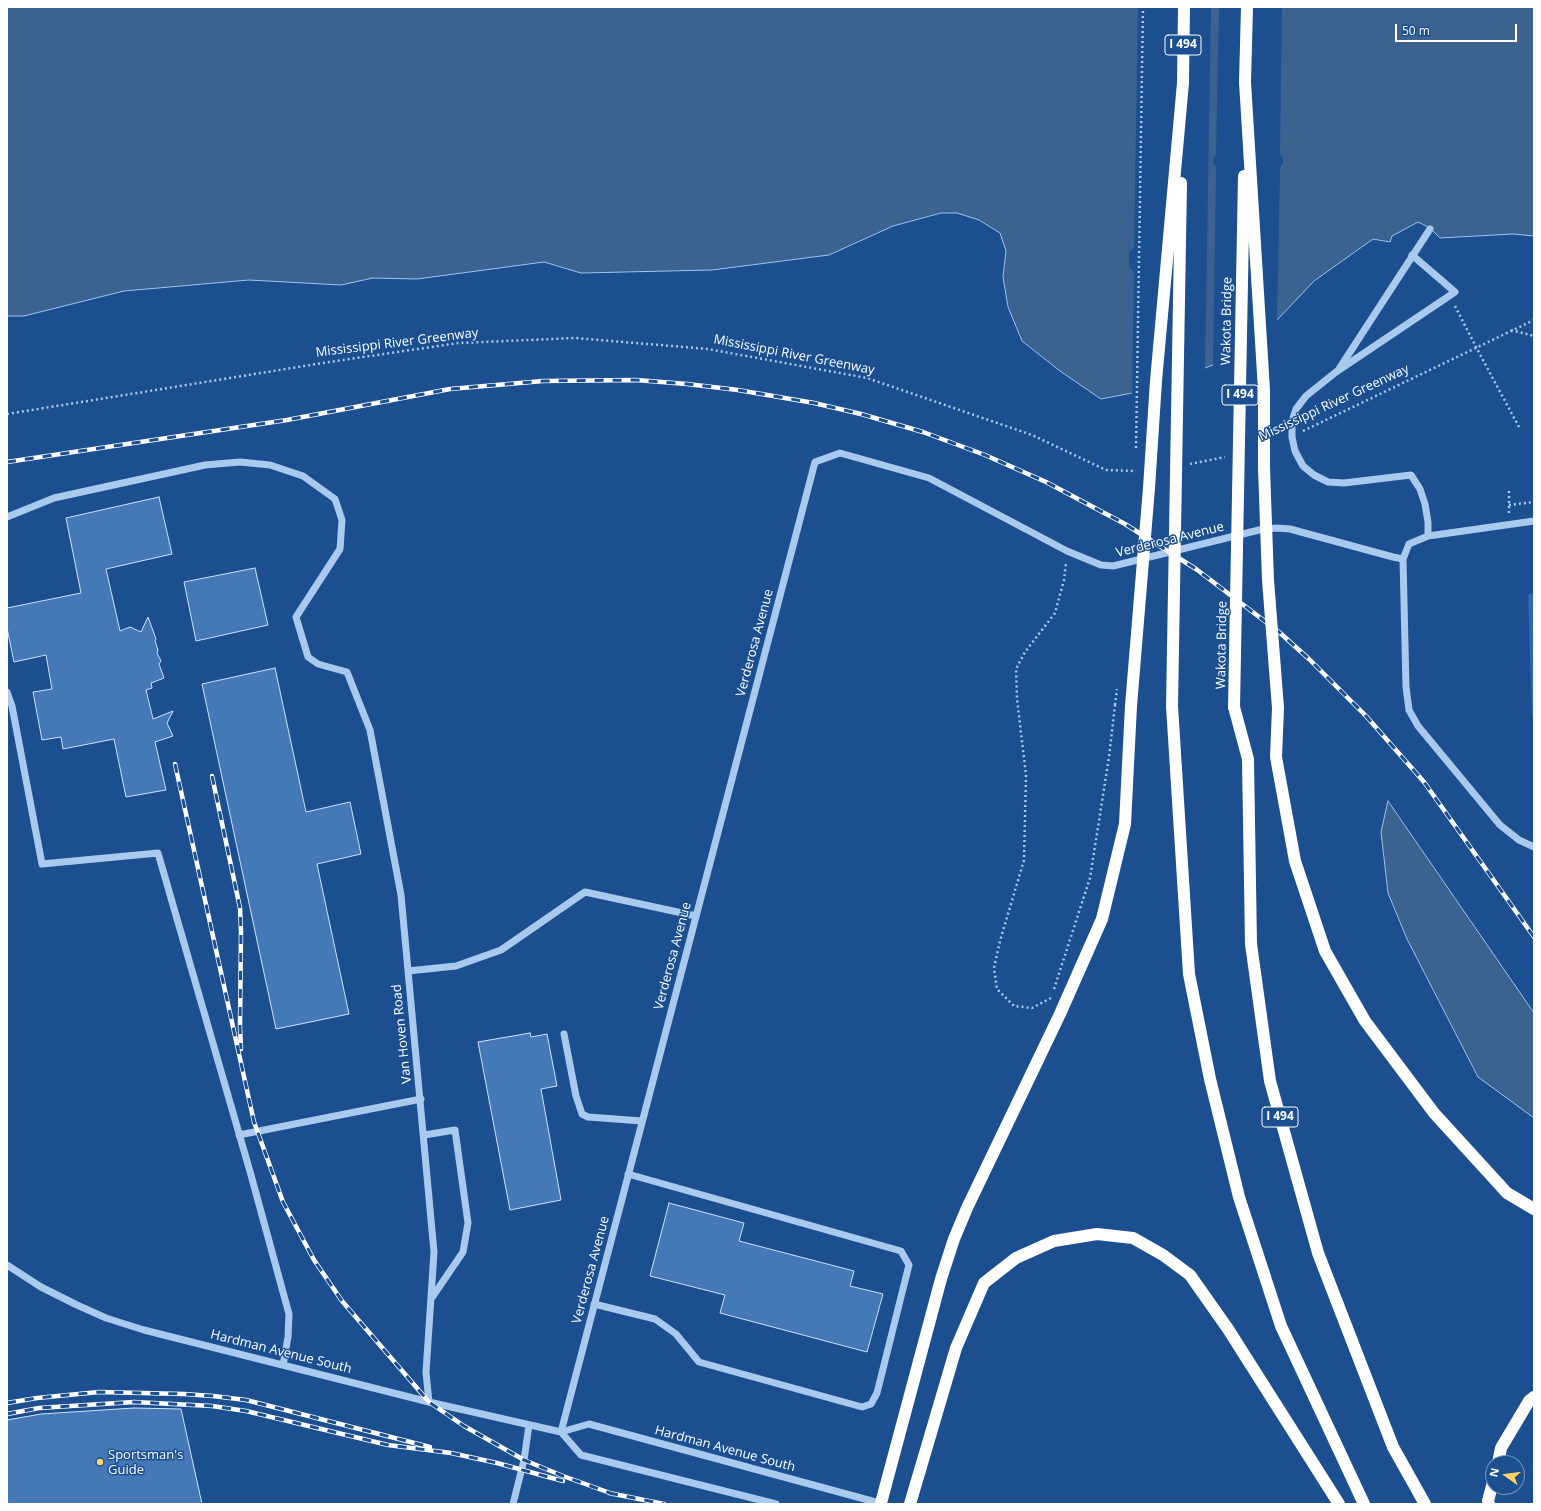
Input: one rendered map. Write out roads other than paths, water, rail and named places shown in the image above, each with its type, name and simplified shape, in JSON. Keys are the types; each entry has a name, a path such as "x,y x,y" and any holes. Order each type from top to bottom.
{"highway":[{"name":"I 494","path":"1184,7 1172,706 1189,974 1212,1087 1238,1196 1281,1326 1364,1504"},
{"name":"Wakota Bridge","path":"1247,7 1234,707 1248,759 1251,944 1270,1081 1318,1253 1393,1448 1425,1504"},
{"path":"1245,82 1264,390 1264,468 1268,580 1278,708 1276,757 1295,861 1325,951 1365,1021 1434,1113 1507,1193 1534,1210"},
{"path":"882,1504 941,1278 954,1239 967,1208 1060,1014 1102,919 1125,824 1131,706 1150,488 1156,381 1183,84"},
{"path":"910,1504 936,1421 956,1348 984,1283 1016,1258 1054,1241 1097,1234 1133,1238 1164,1255 1190,1275 1228,1328 1339,1504"},
{"path":"1500,1455 1502,1448 1529,1401 1534,1397"}],"street":[{"path":"1336,372 1412,255 1430,230"},
{"path":"1412,255 1455,292 1336,372 1306,396 1296,409 1292,421 1292,437 1295,451 1303,466 1314,475 1328,482 1344,483 1411,475 1420,489 1425,504 1428,522 1428,536"},
{"name":"Verderosa Avenue","path":"560,1432 815,462 840,453 929,478 1067,551 1101,565 1113,566 1263,529 1277,528 1290,529 1403,559"},
{"name":"Van Hoven Road","path":"7,517 54,498 205,465 240,462 270,465 303,476 335,499 342,520 340,549 296,617 308,657 318,664 346,672 370,730 401,895 434,1252 426,1372 429,1402"},
{"path":"1534,521 1428,536 1409,544 1403,559 1406,687 1409,710 1418,726 1500,825 1519,840 1534,847"},
{"path":"7,692 12,706 42,864 158,853 289,1314 288,1337 283,1365"},
{"path":"408,971 456,966 501,950 586,892 696,916"},
{"path":"564,1034 576,1096 582,1114 588,1117 642,1121"},
{"path":"239,1135 421,1099"},
{"path":"424,1135 455,1130 468,1223 463,1252 431,1299"},
{"path":"594,1304 655,1319 676,1334 699,1362 862,1407 871,1404 878,1393 909,1265 901,1250 628,1174"},
{"name":"Hardman Avenue South","path":"7,1264 48,1290 77,1305 106,1318 144,1330 429,1402 560,1432 589,1424 882,1504"},
{"path":"513,1504 524,1460 529,1425"},
{"path":"560,1432 581,1455 776,1504"}],"railway":[{"path":"7,462 287,420 450,389 543,381 636,380 738,390 814,403 861,414 923,432 985,455 1046,482 1125,524 1196,569 1279,632 1309,659 1366,716 1424,782 1534,937"},
{"path":"175,764 254,1122 283,1202 314,1260 342,1301 429,1402 464,1426 524,1460 613,1494"},
{"path":"212,776 240,908 241,1049"},
{"path":"7,1403 37,1398 99,1392 213,1396 246,1400 430,1447"},
{"path":"7,1414 39,1408 134,1402 212,1406 246,1411 388,1445 451,1453 497,1463 563,1481"},
{"path":"609,1493 664,1504"}],"place":[{"name":"Sportsman's Guide","path":"100,1462"}]}
